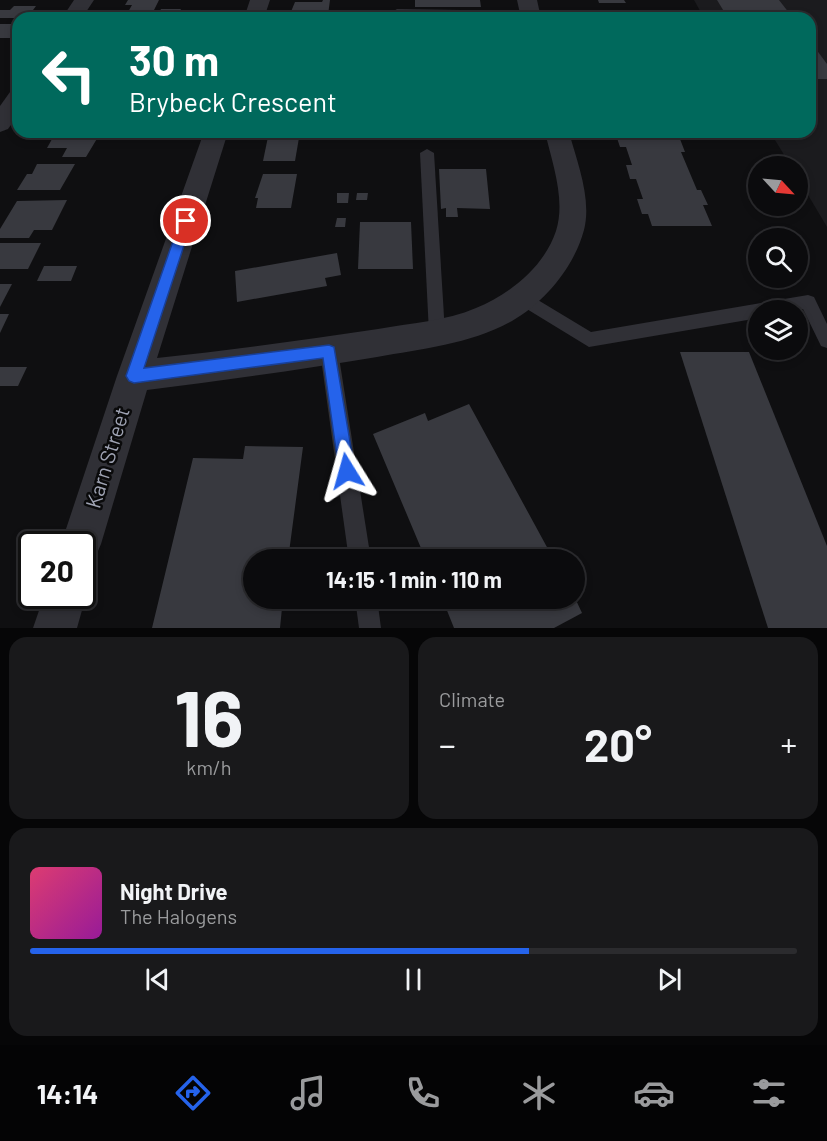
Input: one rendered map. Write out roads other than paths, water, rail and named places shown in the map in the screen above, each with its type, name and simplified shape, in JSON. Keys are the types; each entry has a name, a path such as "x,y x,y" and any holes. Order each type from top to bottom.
{"street":[{"path":"0,124 12,106"},
{"name":"Karn Street","path":"85,531 134,376 214,138"},
{"path":"134,376 329,351 437,333 457,329 500,312 523,298 552,267 570,230 571,193 558,138"},
{"path":"55,628 61,609"}],"lane":[{"path":"397,12 529,11"},
{"path":"427,153 437,333"},
{"path":"523,298 588,340 748,313"},
{"path":"808,302 827,341"},
{"path":"329,351 358,549"},
{"path":"367,609 370,628"}]}
